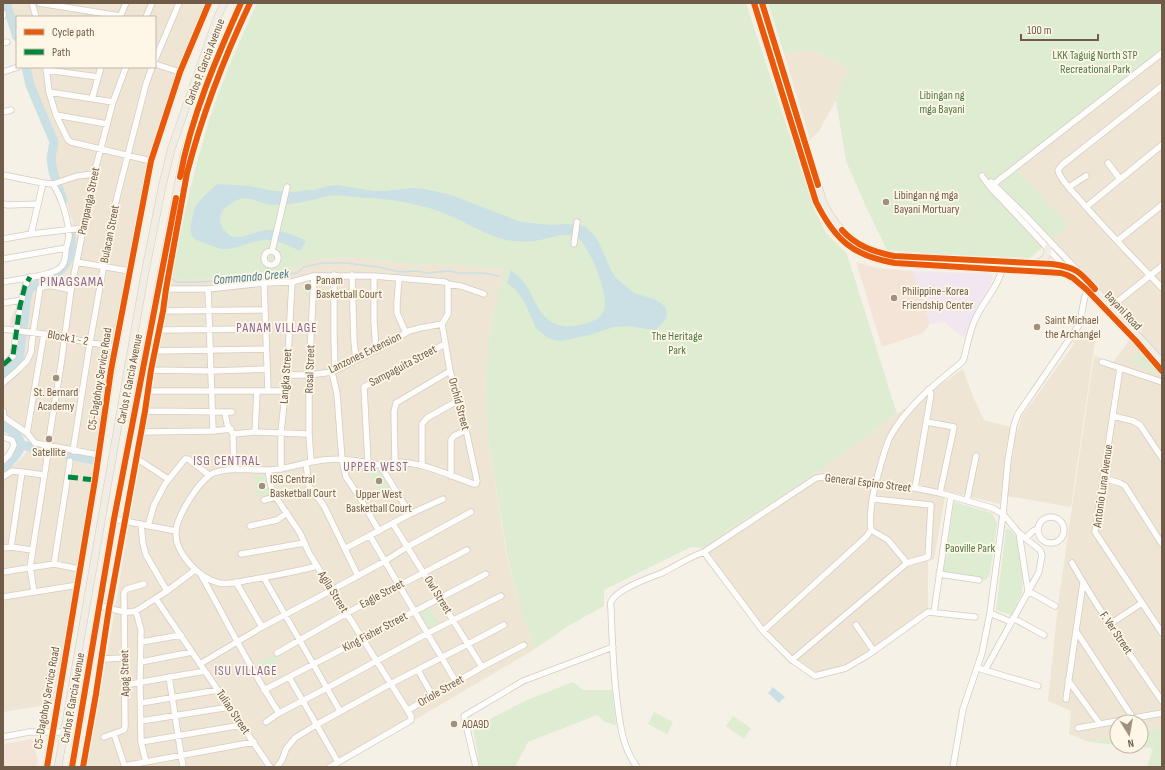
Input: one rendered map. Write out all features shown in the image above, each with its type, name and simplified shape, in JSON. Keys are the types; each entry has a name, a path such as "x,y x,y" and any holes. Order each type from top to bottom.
{"main road":[{"name":"C5-Dagohoy Service Road","path":"47,767 78,585 115,347 151,161 178,71 209,3"},
{"name":"Carlos P. Garcia Avenue","path":"58,767 145,274 169,157 200,65 224,3"},
{"name":"Carlos P. Garcia Avenue","path":"72,767 114,519 184,154 197,112 229,29 241,3"},
{"name":"Bayani Road","path":"754,3 815,189 836,224 847,236 868,249 894,256 1003,261 1068,266 1078,272 1162,371"},
{"name":"Bayani Road","path":"762,3 815,189 816,202 830,226 842,241 866,256 895,263 1064,274 1090,287 1112,306 1162,362"},
{"path":"1036,263 1041,262 1046,258 1048,248"}],"street":[{"path":"32,3 36,16"},
{"path":"39,3 120,16 126,3"},
{"path":"146,16 152,3"},
{"path":"156,58 178,3"},
{"path":"83,767 109,608 187,173 209,101 250,3"},
{"path":"991,185 1162,53"},
{"path":"156,64 178,71"},
{"path":"3,72 16,68"},
{"path":"98,77 46,68 49,92 56,116 68,140 71,142 151,161"},
{"path":"92,99 101,68"},
{"name":"Pampanga Street","path":"34,592 30,567 32,550 49,446 71,290 100,149 113,102 126,68"},
{"name":"Bulacan Street","path":"73,451 90,342 114,209 127,155 152,68"},
{"path":"1162,86 1062,165 1058,170 1060,176 1086,207 1162,288"},
{"path":"49,92 113,102"},
{"path":"3,112 10,110"},
{"path":"56,116 107,124"},
{"path":"1086,207 1162,145"},
{"path":"1108,163 1120,179"},
{"path":"3,175 43,183 56,183 77,176 94,174"},
{"path":"1069,187 1086,176"},
{"path":"31,234 43,183"},
{"path":"3,282 48,274 59,270 65,261 68,243 68,230 56,183"},
{"path":"991,185 1077,280"},
{"path":"991,185 1023,213 1078,272"},
{"path":"272,249 287,187"},
{"path":"3,204 38,204"},
{"path":"1117,241 1162,205"},
{"path":"574,244 577,222"},
{"path":"3,239 83,228"},
{"path":"3,259 66,248"},
{"path":"763,631 866,537 871,530 870,525 876,483 890,438 899,423 916,402 929,389 962,362 974,322 982,304 999,281 1003,261"},
{"path":"76,262 130,271"},
{"path":"1112,306 1162,266"},
{"path":"334,275 333,371 337,394 342,460 346,477 379,531"},
{"path":"166,289 208,289 264,283 292,282 314,276 352,275 446,283 461,286 484,294"},
{"path":"352,275 356,360"},
{"name":"Rosal Street","path":"314,276 309,375 309,486 324,506 346,548 358,576"},
{"path":"374,276 374,321 376,350"},
{"path":"3,365 13,356 19,331 25,286 30,277"},
{"path":"398,278 398,313 406,333"},
{"name":"Langka Street","path":"281,469 281,432 287,375 292,282"},
{"path":"264,283 268,391"},
{"path":"442,324 448,314 446,283"},
{"path":"3,383 18,370 27,360 31,352 31,333 40,288 52,286 71,290"},
{"path":"953,767 963,709 978,668 990,613 1003,514 1008,460 1015,422 1018,414 1079,325 1090,287"},
{"path":"208,289 213,431"},
{"path":"3,303 22,300"},
{"path":"163,311 265,310"},
{"name":"Lanzones Extension","path":"287,375 309,375 333,371 376,350 406,333 420,328 442,324"},
{"name":"Orchid Street","path":"442,324 450,371 459,400 477,481 476,484 474,484 451,476"},
{"name":"Block 1 - 2","path":"3,329 44,334 115,347"},
{"path":"159,330 266,329"},
{"path":"27,433 44,334"},
{"name":"Sampaguita Street","path":"368,462 364,387 445,344"},
{"path":"155,351 266,349"},
{"path":"1102,362 1162,382"},
{"name":"Antonio Luna Avenue","path":"1120,368 1095,532 1162,633"},
{"path":"151,370 210,371 267,369"},
{"path":"395,462 394,412 396,403 450,371"},
{"path":"915,488 932,394 929,389"},
{"path":"148,391 285,390"},
{"path":"256,432 257,391"},
{"path":"422,465 422,424 426,418 459,400"},
{"path":"3,411 4,417 27,433 35,443 99,455"},
{"path":"144,411 232,412"},
{"path":"225,412 226,421 232,431 234,470"},
{"path":"1113,416 1133,421 1140,425 1162,458"},
{"path":"927,422 954,428 940,493"},
{"path":"317,566 264,578 223,584 201,575 180,552 176,531 181,514 193,493 209,475 219,471 281,469 308,462 342,460 368,462 380,465 395,462 422,465 451,476 450,440 454,436 466,430"},
{"path":"141,432 232,431 309,434"},
{"path":"3,437 12,440 14,445 9,455 3,461"},
{"path":"967,500 976,456"},
{"path":"136,458 168,479"},
{"path":"148,526 154,506 165,484 186,458 209,475"},
{"path":"54,564 70,461"},
{"path":"380,465 410,514"},
{"name":"Agila Street","path":"268,470 270,482 276,497 300,533 317,566 408,710"},
{"path":"3,477 12,471 44,475"},
{"path":"11,547 22,472"},
{"name":"General Espino Street","path":"613,647 611,602 626,589 694,555 704,552 816,478 822,476 915,488 967,500 992,508 1003,514"},
{"path":"1103,478 1125,486 1162,544"},
{"path":"934,612 951,496"},
{"path":"264,500 276,497"},
{"path":"346,548 410,514 443,499"},
{"path":"792,660 907,563 928,557 931,505 873,499"},
{"path":"200,664 285,615 385,561 407,546 471,512"},
{"path":"250,526 277,520 287,514"},
{"path":"985,670 1039,572 1042,555 1040,550 1019,533 1003,514"},
{"path":"1026,538 1037,529 1041,520 1046,517 1053,516 1059,519 1064,530 1060,539 1052,543 1045,542 1040,538 1037,529"},
{"path":"114,519 176,531"},
{"path":"141,524 143,544 146,555 167,591"},
{"name":"Owl Street","path":"393,524 482,667"},
{"path":"871,530 888,540 907,563"},
{"path":"1019,533 1028,590"},
{"path":"370,536 456,682"},
{"path":"241,554 304,543"},
{"path":"3,548 11,547 32,550"},
{"name":"Eagle Street","path":"277,653 347,613 466,550"},
{"path":"704,552 763,631 792,660 815,676 846,668 874,651 928,612 975,617"},
{"name":"F. Ver Street","path":"1072,563 1083,583 1162,701"},
{"path":"3,572 54,564 80,569"},
{"path":"100,605 124,612 136,611 156,599 195,570"},
{"name":"King Fisher Street","path":"264,690 486,574"},
{"path":"939,574 979,580"},
{"path":"201,575 264,690 279,713"},
{"path":"264,578 340,711"},
{"path":"236,582 262,628"},
{"path":"1066,699 1083,583"},
{"name":"Apag Street","path":"114,734 124,730 125,727 125,591 144,584"},
{"path":"3,597 78,585"},
{"path":"1028,590 1055,606"},
{"path":"266,722 279,713 428,633 501,596"},
{"name":"Tuliao Street","path":"156,599 270,767"},
{"path":"1110,624 1142,602"},
{"path":"136,611 141,630 142,642 140,682 141,742 146,762"},
{"path":"990,613 1012,620 1044,635"},
{"path":"277,767 282,760 286,749 295,738 340,711 504,625"},
{"path":"856,625 874,651"},
{"path":"1076,631 1130,714"},
{"path":"142,642 181,636"},
{"name":"Oriole Street","path":"330,767 411,720 408,710 482,667 524,645"},
{"path":"476,767 464,716 523,681 613,647 614,677 622,738 635,766"},
{"path":"141,662 192,652"},
{"path":"101,659 124,658"},
{"path":"978,668 1038,686"},
{"path":"418,670 432,696"},
{"path":"124,685 205,672"},
{"path":"169,677 183,767"},
{"path":"289,677 338,762"},
{"path":"1068,680 1100,724"},
{"path":"141,703 218,690"},
{"path":"141,721 230,707"},
{"path":"1149,715 1162,713"},
{"path":"1078,728 1109,722"},
{"path":"141,742 242,725"},
{"path":"3,737 28,732 64,732"},
{"path":"104,737 114,734 125,767 254,742"}],"shaded area":[{"path":"9,3 206,3 148,163 103,451 52,704 3,712 3,472 20,460 28,450 28,440 3,422 3,379 22,360 31,292 40,285 53,280 70,264 75,242 73,223 54,163 56,140 40,109 30,68 156,68 156,16 16,16 16,24"},
{"path":"814,50 849,68 836,100 819,131 810,140 784,53"},
{"path":"1162,54 1162,728 1149,730 1149,714 1109,714 1109,738 1089,742 1069,734 1071,711 1048,701 1058,605 1094,356 1113,362 1129,341 1142,331 1052,239 1068,225 1015,168"},
{"path":"218,184 249,186 275,191 293,192 315,190 337,185 373,191 412,188 424,189 451,195 521,222 552,225 580,225 586,227 594,235 616,278 634,293 654,299 662,304 666,308 666,319 657,329 654,330 628,326 614,327 589,335 561,341 548,338 536,328 524,301 515,289 507,283 511,270 525,284 543,315 547,319 562,326 568,327 593,321 599,318 603,313 605,303 604,294 594,263 580,240 575,237 565,235 532,241 506,240 491,235 439,211 409,203 345,196 325,196 311,201 274,205 243,198 225,208 221,214 221,225 228,234 238,237 261,231 277,230 306,241 300,251 288,245 271,240 256,241 225,249 218,248 196,240 192,235 191,226 196,205"},
{"path":"360,257 409,264 456,265 506,269 493,315 485,372 488,437 506,553 521,609 535,649 335,767 87,767 171,277 186,280 272,273 299,267 310,259"},
{"name":"Philippine-Korea Friendship Center","path":"856,262 877,268 913,271 930,324 923,333 882,347"},
{"path":"74,264 69,287 56,283"},
{"path":"913,271 993,274 988,292 976,311 964,338 944,322 930,324"},
{"path":"17,307 24,307 21,327 10,327 10,319"},
{"path":"69,326 78,328 76,337 68,335"},
{"path":"15,333 21,334 17,358 3,372 3,367 13,357"},
{"path":"1075,337 1095,341 1071,507 1001,495 1000,504 946,491 934,559 928,561 928,612 846,668 815,676 795,662 791,665 761,633 704,559 701,548 810,477 897,414 963,369 973,397 984,420 1018,429 1022,416 1074,344 1073,342"},
{"path":"67,342 78,345 77,353 65,352"},
{"path":"773,687 785,697 779,703 768,693"},
{"path":"33,739 38,761 37,767 3,767 3,744"}],"green space":[{"name":"The Heritage Park","path":"257,3 746,3 814,209 826,233 847,254 897,414 810,477 701,548 691,547 604,590 604,606 568,626 535,649 521,609 507,554 488,437 485,372 493,315 505,269 456,265 409,264 360,257 311,259 299,267 272,273 186,280 171,277 182,223 210,117 228,68"},
{"name":"Libingan ng mga Bayani","path":"768,3 1162,3 1162,54 1015,168 1069,225 1030,258 935,254 887,250 846,161 836,100 849,68 814,50 784,53"},
{"name":"Panam Basketball Court","path":"303,279 312,280 312,295 303,294"},
{"path":"1138,352 1158,373 1157,374 1130,361"},
{"name":"Upper West Basketball Court","path":"379,469 389,487 380,493 369,474"},
{"name":"ISG Central Basketball Court","path":"266,474 269,495 257,497 254,476"},
{"name":"Paoville Park","path":"954,502 992,513 997,523 990,574 986,580 943,574"},
{"path":"1006,529 1009,529 1017,537 1023,574 1022,594 1011,615 996,610"},
{"path":"427,603 438,622 428,628 417,609"},
{"path":"275,654 280,662 262,672 258,663"},
{"path":"573,682 583,690 612,690 616,725 605,722 597,715 528,742 515,767 480,767 473,728 527,700"},
{"path":"654,712 673,722 667,734 648,724"},
{"path":"733,716 751,728 744,739 726,726"},
{"path":"1162,728 1162,767 1147,767 1153,748 1149,748 1149,730"},
{"path":"1109,738 1109,744 1089,742"}],"waterway":[{"path":"6,3 16,34"},
{"path":"26,68 30,85 54,142 51,158 53,172 63,200"},
{"path":"3,375 19,359 27,296 30,288 57,273 68,260 71,242 70,230"},
{"name":"Commando Creek","path":"169,277 177,282 230,280 297,273 304,267 322,263 346,263 378,267 400,272 417,271 426,273 449,271 460,273 484,273 499,276"},
{"path":"3,426 14,433 19,438 20,443 18,452 3,469"},
{"path":"21,445 47,450"},
{"path":"52,451 93,460"}],"marked path":[{"path":"3,365 13,356 20,306 25,286 30,277"},
{"path":"68,477 95,480"}],"cycle path":[{"path":"47,767 95,480 111,370 151,161 180,72 209,3"},
{"path":"180,177 191,132 205,88 241,3"},
{"path":"83,767 109,608 187,173 214,87 250,3"},
{"path":"754,3 816,202 830,227 838,236 857,251 880,260 895,263 1061,273 1067,275 1087,290 1136,341 1162,371"},
{"path":"762,3 818,185"},
{"path":"72,767 114,519 176,198"},
{"path":"842,230 847,236 866,248 894,256 1060,265 1077,271 1095,289"}],"place":[{"name":"Libingan ng mga Bayani Mortuary","path":"886,202"},
{"name":"Panam Basketball Court","path":"308,287"},
{"name":"Philippine-Korea Friendship Center","path":"894,298"},
{"name":"Saint Michael the Archangel","path":"1037,327"},
{"name":"St. Bernard Academy","path":"56,378"},
{"name":"Satellite","path":"49,439"},
{"name":"Upper West Basketball Court","path":"379,481"},
{"name":"ISG Central Basketball Court","path":"262,486"},
{"name":"AOA9D","path":"454,724"}],"district":[{"name":"PINAGSAMA","path":"72,281"},
{"name":"PANAM VILLAGE","path":"277,328"},
{"name":"ISG CENTRAL","path":"227,461"},
{"name":"UPPER WEST","path":"376,467"},
{"name":"ISU VILLAGE","path":"246,671"}],"park label":[{"name":"LKK Taguig North STP Recreational Park","path":"1095,62"}]}
